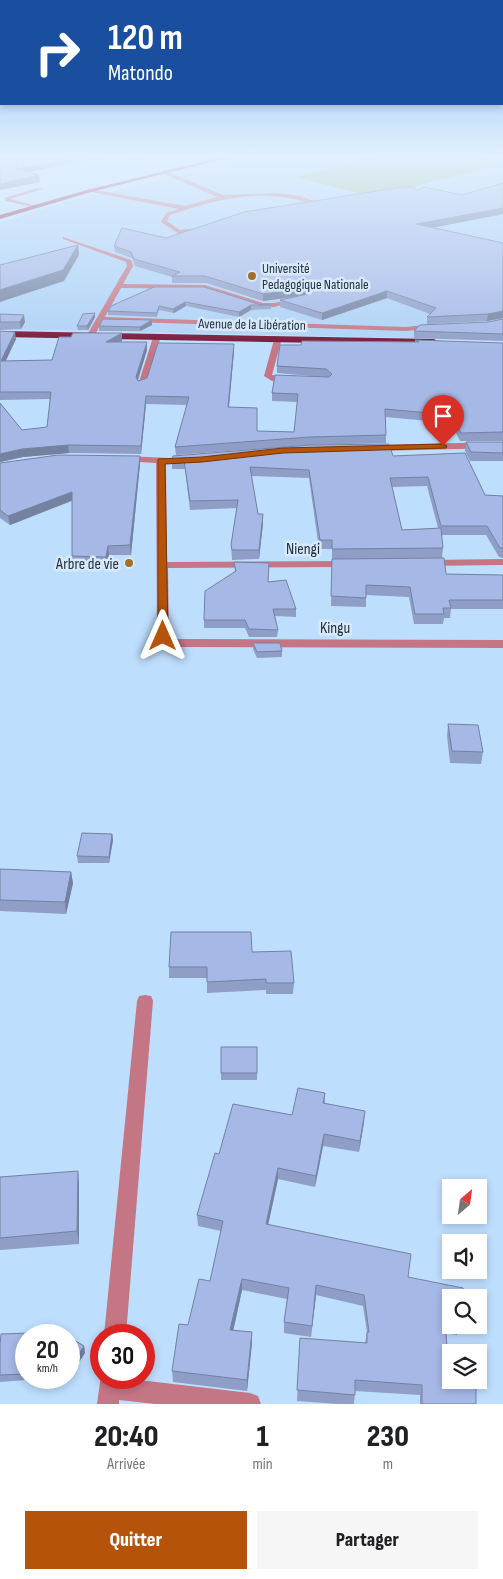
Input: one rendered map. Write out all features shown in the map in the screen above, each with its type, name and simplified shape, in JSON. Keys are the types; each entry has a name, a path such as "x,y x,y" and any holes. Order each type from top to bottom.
{"highway":[{"name":"Avenue de la Libération","path":"0,334 278,338 441,343"}],"street":[{"path":"165,223 179,232 188,232 204,227"},
{"path":"65,238 129,261 130,266 91,335"},
{"path":"84,251 93,248"},
{"path":"118,286 205,287 262,305 274,305 304,299"},
{"path":"99,319 406,329 441,326"},
{"path":"142,385 157,336"},
{"path":"278,338 268,376 272,379 299,380"},
{"path":"363,448 503,445"},
{"path":"111,458 178,461"},
{"path":"161,461 162,565"},
{"path":"414,563 503,562"},
{"name":"Niengi","path":"162,565 355,564"},
{"name":"Kingu","path":"162,565 163,636 168,640 187,643 503,644"},
{"path":"116,1324 145,1001"},
{"path":"110,1390 250,1404"}],"shaded area":[{"name":"Université Pedagogique Nationale","path":"0,223 503,223 503,340 0,329"}],"building":[{"path":"212,223 424,223 416,224 503,243 503,311 488,314 427,317 436,308 387,291 322,313 280,300 308,294 309,292 305,289 263,294 205,276 172,276 180,272 134,259 131,252 114,246 122,228 166,238"},
{"path":"78,245 63,270 0,290 0,265"},
{"path":"154,287 204,287 261,305 251,305 239,312 185,302 173,309 159,306 157,313 108,311 111,306"},
{"path":"95,313 87,326 77,326 83,314"},
{"path":"0,314 24,315 20,322 0,322"},
{"path":"103,319 152,320 140,327 99,326"},
{"path":"503,319 503,334 414,331 420,325 488,322"},
{"path":"0,331 15,332 1,361 52,360 59,337 71,337 73,333 122,333 106,342 147,342 136,377 138,381 147,378 158,343 234,344 228,407 257,408 257,431 294,432 298,394 272,393 275,375 329,377 332,374 326,369 277,366 280,345 301,345 302,341 419,342 415,340 503,343 503,432 461,433 452,415 385,409 386,435 310,437 175,447 189,397 146,396 141,446 68,445 22,449 0,454 0,403 22,430 47,427 51,392 0,392"},
{"path":"466,442 503,442 503,453 471,452"},
{"path":"389,444 393,456 465,453 485,495 503,496 503,548 500,548 487,526 441,526 428,477 390,478 402,530 441,528 443,548 332,549 332,540 320,540 309,470 250,467 258,514 263,514 259,550 232,550 231,545 238,500 190,501 184,460 172,461 173,456 310,445"},
{"path":"58,455 140,456 130,545 108,546 106,557 72,556 72,492 8,516 0,510 0,463"},
{"path":"444,558 446,574 503,575 503,600 449,600 451,608 443,608 444,614 415,614 410,587 366,585 366,598 331,596 332,559"},
{"path":"234,562 269,563 268,582 286,580 296,609 273,609 278,630 249,629 245,620 204,620 205,591 236,571"},
{"path":"253,643 280,643 282,651 257,652"},
{"path":"448,724 478,725 483,752 452,751"},
{"path":"82,833 112,834 109,857 77,856"},
{"path":"0,869 71,872 65,902 0,900"},
{"path":"171,932 251,932 252,952 291,951 294,983 266,983 266,979 207,982 207,967 169,967"},
{"path":"221,1047 257,1047 257,1073 221,1073"},
{"path":"298,1088 325,1093 323,1103 365,1111 360,1141 324,1134 316,1176 278,1168 266,1224 411,1254 408,1277 463,1288 442,1289 442,1334 446,1334 447,1344 442,1344 442,1389 476,1389 476,1404 422,1404 422,1385 355,1380 355,1395 297,1390 300,1338 367,1343 367,1332 369,1332 364,1295 316,1285 312,1326 284,1322 289,1288 242,1279 230,1330 252,1332 247,1380 172,1371 179,1324 188,1325 199,1279 210,1281 223,1221 197,1215 215,1153 219,1154 233,1104 292,1115"},
{"path":"78,1171 77,1231 0,1238 0,1177"},
{"path":"1,1334 15,1334 15,1374 0,1375"},
{"path":"80,1344 84,1346 80,1352"}],"place":[{"name":"Université Pedagogique Nationale","path":"252,276"},
{"name":"Arbre de vie","path":"129,563"}],"route":[{"path":"163,636 161,461 202,460 259,452 443,446"}]}
